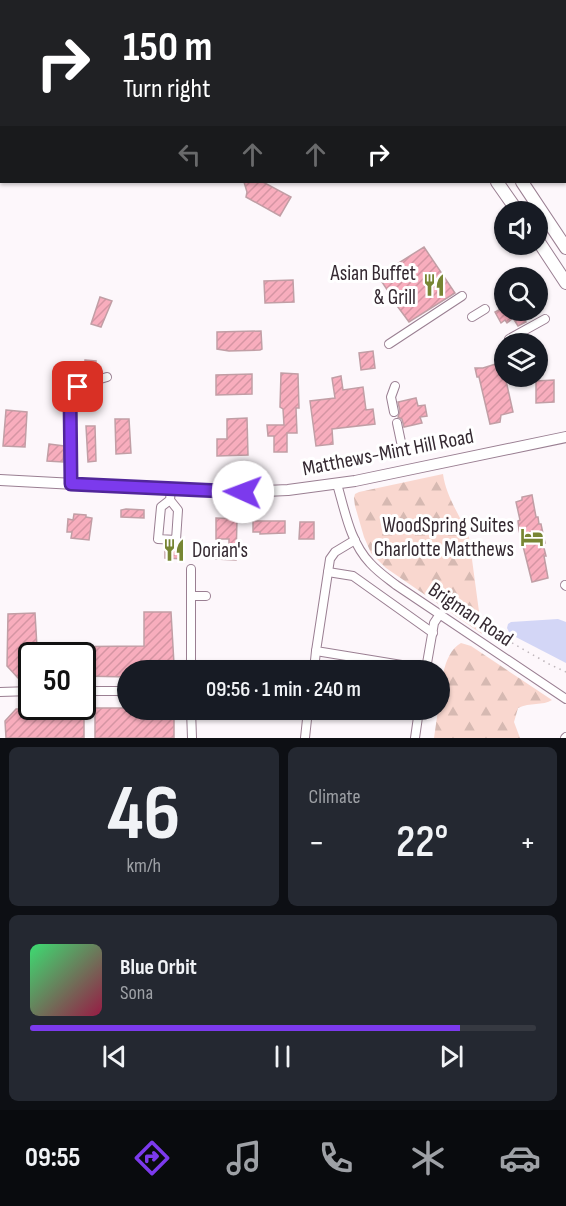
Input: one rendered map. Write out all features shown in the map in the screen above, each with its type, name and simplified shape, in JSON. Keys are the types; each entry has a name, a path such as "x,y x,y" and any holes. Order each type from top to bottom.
{"highway":[{"path":"498,183 510,201"},
{"path":"524,183 566,248"},
{"path":"547,255 566,284"}],"main road":[{"name":"Matthews-Mint Hill Road","path":"0,480 71,484 171,495 272,491 338,484 566,437"}],"street":[{"path":"388,344 462,296"},
{"path":"472,317 485,309"},
{"path":"520,333 541,321"},
{"path":"71,484 70,394 78,387 106,377"},
{"path":"394,412 391,397 395,386"},
{"path":"397,423 401,442"},
{"name":"Brigman Road","path":"338,484 355,540 363,555 378,571 566,699"},
{"path":"171,495 178,510 176,540 158,539 161,507 171,495"},
{"path":"315,660 330,559 335,552 355,540"},
{"path":"191,569 191,660"},
{"path":"328,572 353,576 433,633"},
{"path":"191,596 206,596"},
{"path":"428,660 434,623 440,615"},
{"path":"316,651 368,660"},
{"path":"96,691 117,691"},
{"path":"0,692 18,692"},
{"path":"191,720 192,738"},
{"path":"304,738 307,720"},
{"path":"415,738 418,720"}],"path":[{"path":"486,628 566,672"}],"green space":[{"path":"443,474 450,498 469,537 482,634 386,568 371,553 355,506 355,494 359,492"},
{"path":"461,643 471,646 552,700 518,708 514,722 520,738 434,738 437,720 450,720 450,660 448,660"}],"water":[{"path":"558,619 566,622 566,663 510,634 507,628 511,622"}],"building":[{"path":"244,183 265,183 291,197 280,216 246,197"},
{"path":"424,247 455,293 409,322 387,296 390,294 378,276"},
{"path":"293,280 294,302 265,303 264,281"},
{"path":"100,297 112,301 101,327 91,324"},
{"path":"515,321 525,321 526,322 518,326"},
{"path":"261,331 262,349 260,350 217,349 217,332"},
{"path":"373,351 375,368 361,370 359,353"},
{"path":"85,360 96,361 95,374 84,376"},
{"path":"494,365 494,387 507,387 513,412 501,415 500,422 490,424 475,368"},
{"path":"281,373 298,374 297,433 287,433 287,452 274,452 274,436 268,436 267,425 284,425 283,409 280,407"},
{"path":"252,374 252,394 216,395 216,375"},
{"path":"341,376 343,390 363,387 366,410 373,409 375,424 332,429 333,444 316,446 310,401 335,398 332,378"},
{"path":"548,380 554,380 554,402 536,403 536,387 548,387"},
{"path":"416,398 418,406 425,405 427,416 420,417 422,423 404,427 402,419 398,417 400,411 398,402"},
{"path":"6,410 27,412 25,447 3,446"},
{"path":"247,418 248,455 217,456 217,439 227,439 227,419"},
{"path":"115,419 129,419 131,453 116,454"},
{"path":"86,426 95,426 96,461 88,462"},
{"path":"49,444 64,446 63,462 47,461"},
{"name":"WoodSpring Suites Charlotte Matthews","path":"532,495 536,517 541,524 545,543 543,544 546,556 544,556 548,578 532,582 519,530 518,521 520,520 516,502 522,500 522,497"},
{"path":"121,510 144,510 144,518 121,517"},
{"path":"74,514 92,518 89,540 71,538 72,532 67,532 68,519 73,520"},
{"path":"216,518 237,519 236,560 216,559 216,552 229,552 229,539 216,539"},
{"path":"253,521 285,521 285,533 253,532"},
{"path":"300,522 314,522 314,539 299,539"},
{"path":"184,545 184,559 165,558 165,546"},
{"path":"144,612 171,612 174,660 117,660 117,677 96,676 96,646 144,646"},
{"path":"35,613 37,642 18,642 18,678 7,666 8,614"},
{"path":"96,708 117,708 117,720 174,720 174,738 95,738"},
{"path":"18,709 18,720 84,720 84,738 6,738 5,721"}],"place":[{"name":"Asian Buffet & Grill","path":"434,285"},
{"name":"WoodSpring Suites Charlotte Matthews","path":"532,537"},
{"name":"Dorian's","path":"174,550"}],"route":[{"path":"78,387 70,394 71,484 243,492"}]}
